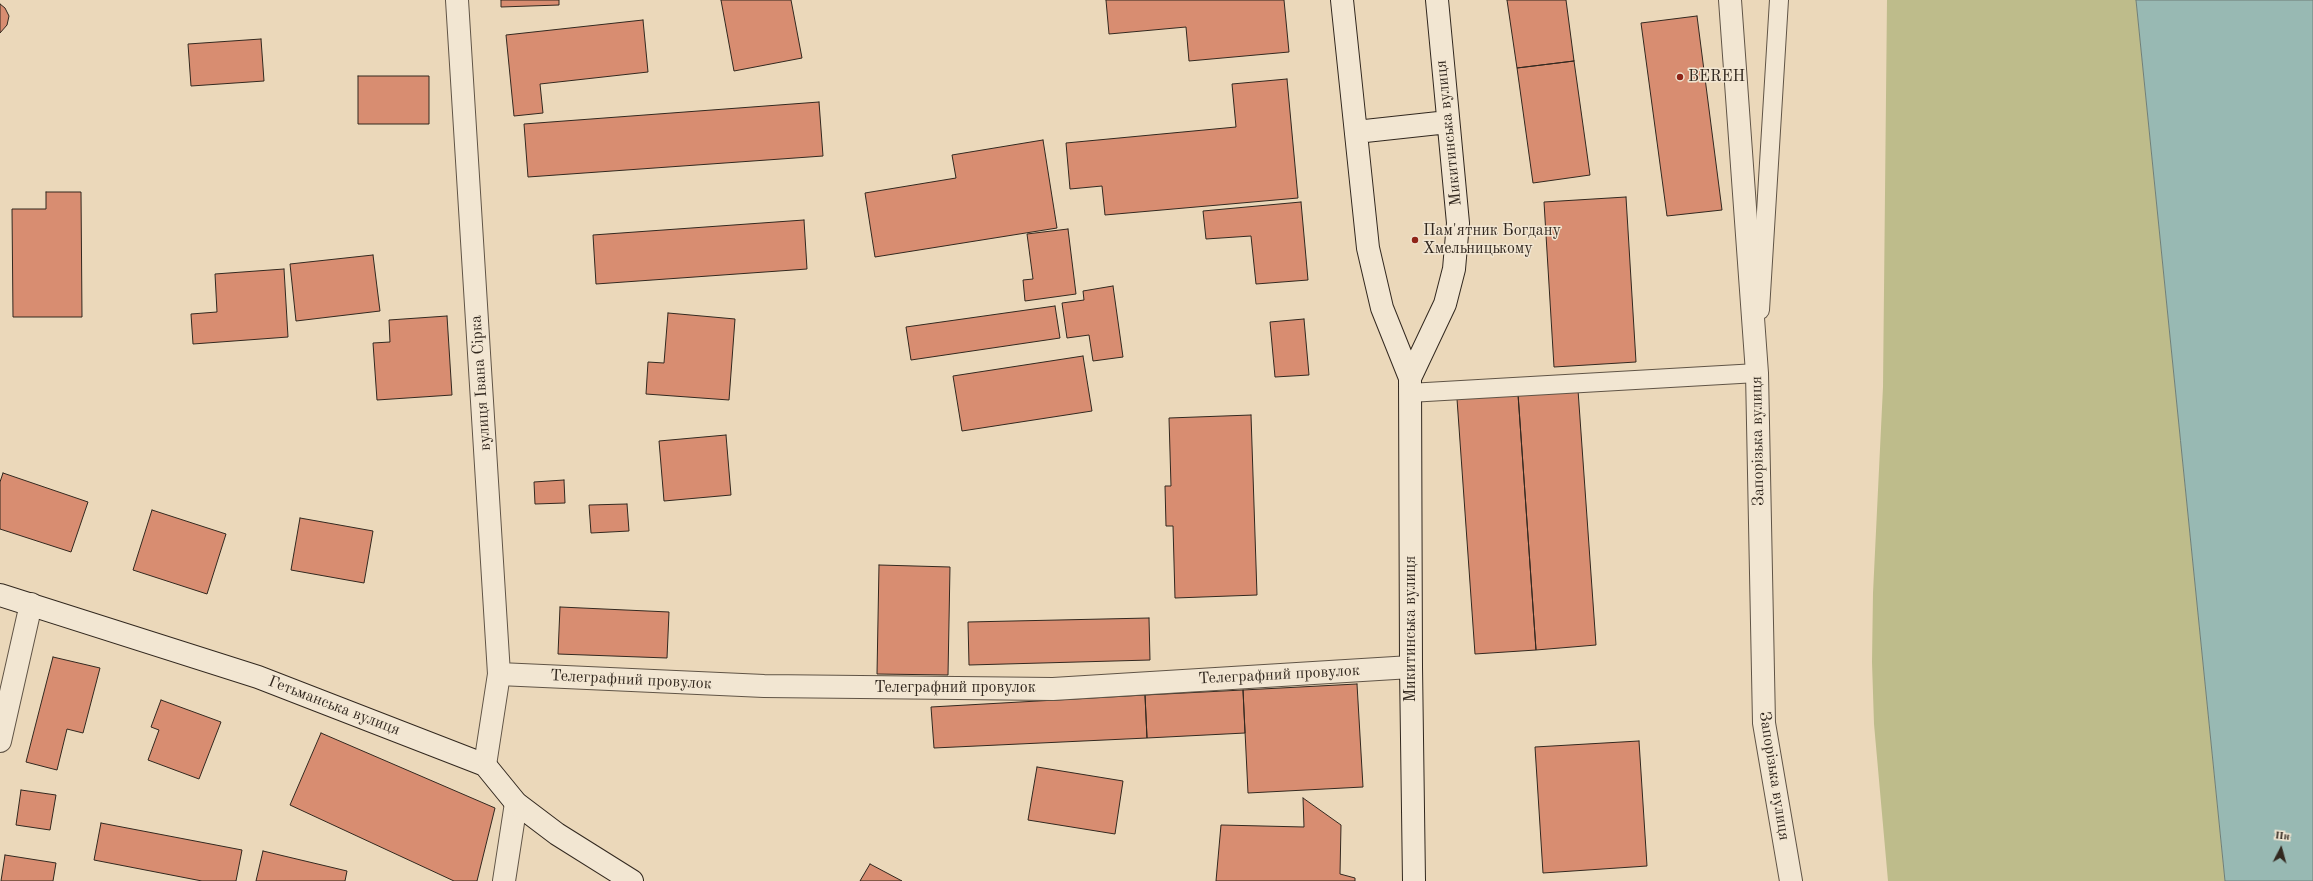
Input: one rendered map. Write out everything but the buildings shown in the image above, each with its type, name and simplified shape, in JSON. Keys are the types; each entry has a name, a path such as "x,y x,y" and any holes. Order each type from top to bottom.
{"street":[{"name":"вулиця Івана Сірка","path":"457,0 499,674 485,765"},
{"name":"Микитинська вулиця","path":"1342,0 1368,248 1374,279 1382,308 1410,386 1411,668 1414,881"},
{"name":"Микитинська вулиця","path":"1410,386 1445,304 1454,269 1458,223 1437,0"},
{"name":"Запорізька вулиця","path":"1730,0 1757,373 1764,723 1791,881"},
{"path":"1356,132 1448,122"},
{"name":"Гетьманська вулиця","path":"0,594 258,677 485,765 516,803 557,834 632,881"},
{"path":"0,741 31,604"},
{"name":"Телеграфний провулок","path":"499,674 764,686 1053,689 1411,668"},
{"path":"504,881 516,803"}],"lane":[{"path":"1410,386 1757,373 1778,0"}],"shaded area":[{"path":"1887,0 2136,0 2225,881 1888,881 1874,724 1872,662 1873,593 1883,387"}],"water":[{"path":"2136,0 2313,0 2313,881 2225,881"}],"place":[{"name":"BEREH","path":"1680,77"},
{"name":"Пам'ятник Богдану Хмельницькому","path":"1415,240"}]}
